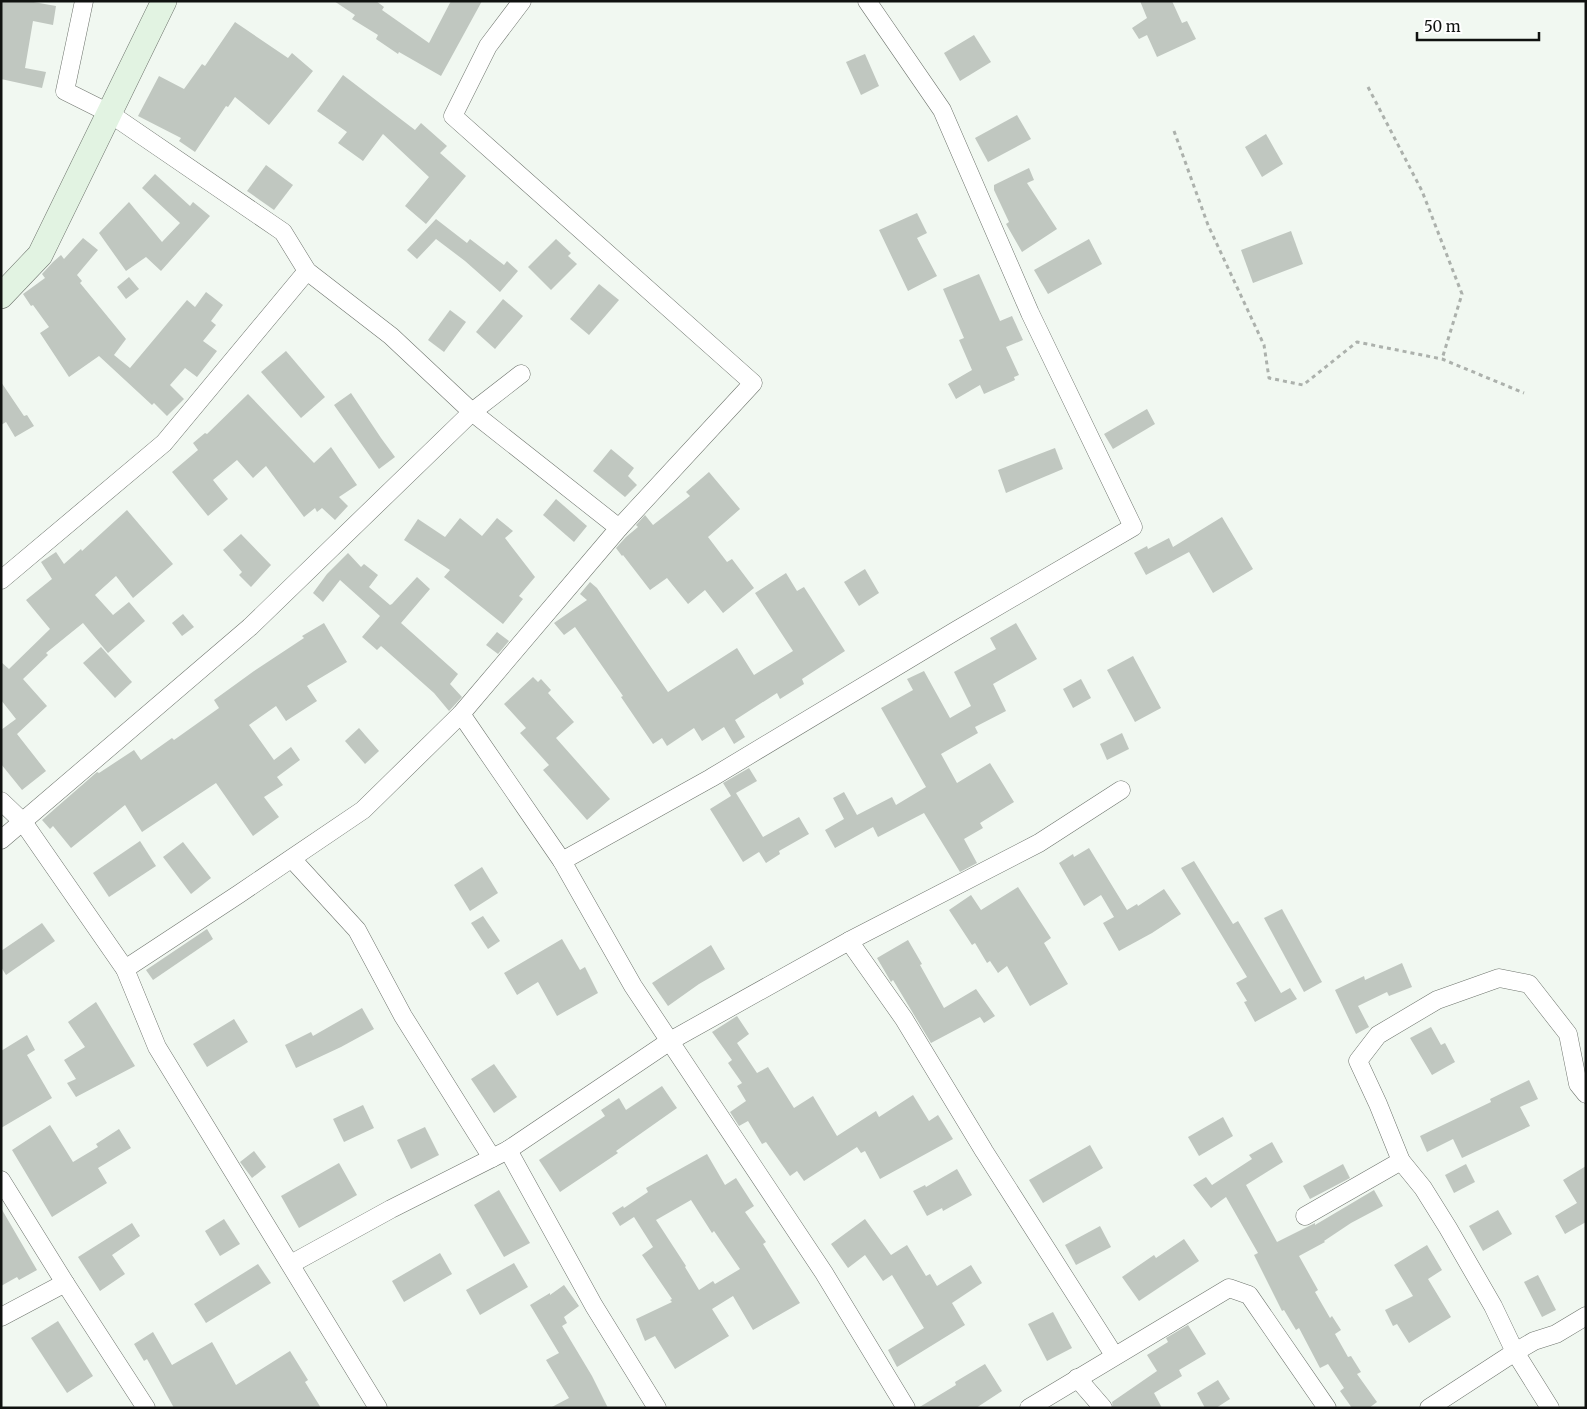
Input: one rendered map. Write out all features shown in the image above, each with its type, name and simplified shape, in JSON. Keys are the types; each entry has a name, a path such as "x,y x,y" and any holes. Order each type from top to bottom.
{"street":[{"path":"84,1 65,91 109,113 284,232 307,271 391,336 472,412 619,528"},
{"path":"1,296 40,255 164,1"},
{"path":"125,969 363,810 461,714 619,528 753,383 453,116 488,46 522,1"},
{"path":"562,861 711,778 957,630 1133,528 1030,313 942,110 867,1"},
{"path":"1,580 164,442 307,271"},
{"path":"1,840 250,627 472,412 521,374"},
{"path":"461,714 562,861 633,986 824,1273 906,1408"},
{"path":"291,1264 392,1209 508,1150 670,1041 849,941 1039,843 1121,790"},
{"path":"1,801 23,822 125,969 157,1046 378,1408"},
{"path":"292,858 357,930 403,1016 492,1158"},
{"path":"849,941 904,1019 984,1151 1114,1355"},
{"path":"1550,1408 1515,1352 1493,1306 1448,1228 1423,1188 1401,1162 1378,1104 1358,1061 1378,1035 1437,1000 1499,978 1529,984 1568,1034 1578,1084 1586,1094"},
{"path":"508,1150 594,1306 657,1408"},
{"path":"1305,1216 1401,1162"},
{"path":"1,1180 146,1408"},
{"path":"1,1317 65,1283"},
{"path":"1028,1408 1229,1288 1249,1295 1327,1408"},
{"path":"1429,1408 1515,1352 1534,1341 1556,1334 1586,1316"},
{"path":"1077,1378 1102,1408"}],"path":[{"path":"1368,87 1422,190 1462,294 1442,359"},
{"path":"1174,131 1208,225 1264,345 1268,378 1303,385 1357,342 1442,359 1524,393"}],"building":[{"path":"1,1 28,1 56,6 53,25 33,21 25,68 46,72 42,88 1,79"},
{"path":"334,1 376,1 384,7 382,10 429,43 451,1 482,1 441,76 399,52 398,54 376,39 378,35 352,19 355,15"},
{"path":"1140,1 1172,1 1182,23 1187,21 1196,39 1157,57 1147,35 1139,39 1132,28 1147,18"},
{"path":"235,22 288,58 292,53 313,71 269,125 235,97 228,107 226,106 195,152 179,141 181,138 138,116 159,76 184,89 202,64 205,66"},
{"path":"974,35 991,62 960,81 944,53"},
{"path":"865,54 879,86 861,95 846,62"},
{"path":"343,75 415,130 421,123 447,146 440,153 466,176 426,224 405,206 429,177 383,134 363,161 338,143 347,132 317,111"},
{"path":"1017,115 1031,139 988,162 975,138"},
{"path":"1266,134 1283,164 1262,177 1245,147"},
{"path":"266,165 293,185 274,210 247,191"},
{"path":"1029,168 1034,180 1027,183 1057,229 1022,252 1006,224 1009,222 994,190 994,185"},
{"path":"155,174 190,206 193,202 210,216 161,271 146,257 126,271 99,233 129,202 162,242 180,223 142,188"},
{"path":"917,213 927,233 917,238 937,276 908,291 879,230"},
{"path":"436,219 467,243 470,239 504,265 507,261 518,271 500,292 465,261 436,239 417,259 407,250"},
{"path":"1291,231 1303,264 1253,283 1241,250"},
{"path":"83,238 98,250 77,275 82,281 80,283 126,339 114,355 130,368 187,300 195,307 206,292 223,305 211,321 216,325 203,341 217,351 197,377 185,368 170,385 184,399 167,416 154,403 152,405 99,356 69,377 40,333 49,327 23,294 45,278 42,274 53,262 61,255 64,259"},
{"path":"556,239 571,253 568,256 577,264 551,290 528,267"},
{"path":"1089,239 1102,264 1048,294 1034,270"},
{"path":"979,274 1000,321 1012,316 1023,340 1006,347 1019,375 1014,377 1015,380 984,394 980,385 956,399 948,384 972,370 959,340 964,338 943,289"},
{"path":"129,277 139,289 126,299 117,287"},
{"path":"599,284 619,300 589,335 570,319"},
{"path":"503,299 523,316 495,349 476,332"},
{"path":"450,310 466,322 444,352 428,340"},
{"path":"286,351 325,397 301,418 261,372"},
{"path":"1,382 24,416 27,415 34,426 15,437 6,422 1,425"},
{"path":"351,393 395,457 379,469 334,405"},
{"path":"248,394 314,463 331,447 357,485 339,497 348,506 335,520 322,508 317,512 315,508 304,517 266,466 253,478 237,460 213,480 228,499 208,516 172,472 198,450 193,443 205,433 207,434"},
{"path":"1147,409 1155,424 1113,449 1104,434"},
{"path":"1055,448 1063,469 1006,493 998,470"},
{"path":"611,449 634,468 628,476 637,485 625,497 593,471"},
{"path":"709,472 740,509 708,537 727,562 732,559 754,588 723,613 705,590 688,604 667,578 650,590 616,548 638,527 636,525 645,515 653,525 690,496 686,492"},
{"path":"556,499 587,526 574,542 543,515"},
{"path":"127,510 173,564 133,598 116,576 95,595 113,615 129,602 145,621 108,653 83,623 46,653 48,655 23,679 47,706 17,734 46,771 22,790 1,764 1,730 16,719 1,700 1,662 9,669 50,629 26,600 52,579 41,562 56,552 64,564 81,549 82,551"},
{"path":"1222,517 1253,569 1213,593 1189,552 1146,575 1134,553 1147,546 1148,549 1169,538 1173,547"},
{"path":"460,518 482,536 497,518 513,531 505,538 535,577 519,596 523,599 503,624 444,577 450,570 404,540 418,519 445,537"},
{"path":"241,534 271,565 251,587 239,575 242,572 223,550"},
{"path":"348,553 361,567 364,564 378,575 369,587 390,605 417,577 430,589 401,623 458,674 450,684 462,697 449,711 434,693 381,646 377,650 362,637 380,616 340,580 323,602 313,593 327,574"},
{"path":"865,569 879,593 859,606 844,582"},
{"path":"786,573 797,591 804,587 845,651 802,679 804,684 780,699 777,693 735,720 745,737 734,744 724,727 702,741 694,728 667,746 662,738 653,744 621,697 623,696 575,627 564,635 554,623 587,600 580,594 590,582 597,588 668,692 737,648 754,675 793,651 755,593"},
{"path":"183,614 194,627 182,636 172,623"},
{"path":"324,623 347,662 307,686 317,701 286,721 276,706 249,725 274,760 291,747 300,760 277,777 283,785 264,797 279,817 253,836 216,783 142,832 125,805 71,848 53,826 50,829 42,820 97,772 99,773 134,750 141,760 172,738 174,740 219,708 214,700 304,638 302,636"},
{"path":"1016,623 1037,659 993,684 1006,711 975,727 978,733 941,754 957,783 990,763 1014,802 980,823 983,828 964,839 977,863 960,872 924,813 878,837 873,827 835,848 825,830 844,819 833,798 844,792 857,815 892,797 896,805 926,787 881,708 913,690 907,679 924,671 950,718 971,706 954,672 996,649 990,638"},
{"path":"497,632 509,641 498,654 486,645"},
{"path":"101,647 132,682 115,698 83,663"},
{"path":"1133,656 1161,708 1135,722 1107,670"},
{"path":"533,677 538,682 541,679 551,690 548,693 574,722 556,738 610,799 587,820 543,770 549,765 520,733 526,728 504,704"},
{"path":"1081,679 1091,698 1073,708 1063,689"},
{"path":"359,728 379,751 365,764 345,741"},
{"path":"1122,733 1129,749 1107,760 1100,744"},
{"path":"749,768 757,781 736,793 763,837 799,817 809,834 779,851 780,854 766,863 759,852 743,862 710,809 731,796 723,783"},
{"path":"140,841 156,866 109,897 93,873"},
{"path":"183,842 211,878 191,894 163,857"},
{"path":"1089,848 1127,910 1137,904 1138,906 1164,889 1181,914 1119,951 1103,923 1114,917 1101,895 1084,906 1059,863 1073,854 1074,857"},
{"path":"1194,861 1233,924 1238,921 1281,993 1290,988 1297,999 1255,1022 1244,1002 1247,1001 1236,983 1247,977 1181,868"},
{"path":"482,867 498,893 470,911 454,885"},
{"path":"1018,887 1051,938 1044,943 1068,984 1030,1006 1007,966 998,973 990,961 987,963 975,943 972,945 949,910 971,895 981,910"},
{"path":"1282,909 1322,982 1304,992 1264,918"},
{"path":"483,916 500,941 488,949 471,923"},
{"path":"42,923 55,941 6,975 1,967 1,951"},
{"path":"207,929 213,939 153,980 146,970"},
{"path":"562,939 580,970 585,967 598,993 557,1016 538,982 517,995 504,973"},
{"path":"908,940 944,1008 976,989 995,1016 984,1023 980,1017 931,1043 893,980 891,982 877,958"},
{"path":"711,945 725,969 699,984 668,1006 652,983"},
{"path":"1402,963 1412,987 1389,996 1387,992 1358,1006 1369,1027 1356,1034 1335,990 1364,976 1365,980"},
{"path":"96,1002 135,1066 76,1097 67,1083 76,1079 64,1060 85,1047 68,1022"},
{"path":"362,1008 374,1029 296,1068 285,1045 311,1032 313,1036"},
{"path":"737,1016 749,1034 737,1043 757,1073 768,1067 794,1108 813,1096 837,1136 876,1111 879,1117 913,1095 929,1121 938,1115 953,1139 880,1179 865,1151 861,1153 857,1147 804,1181 797,1171 790,1176 766,1142 762,1144 748,1121 739,1126 730,1112 746,1101 737,1086 742,1083 728,1063 732,1060 712,1032"},
{"path":"234,1019 248,1042 207,1067 193,1044"},
{"path":"1431,1027 1441,1045 1445,1043 1455,1062 1432,1075 1410,1038"},
{"path":"27,1035 35,1050 27,1055 52,1098 1,1128 1,1051"},
{"path":"494,1064 517,1097 494,1113 471,1079"},
{"path":"1529,1080 1538,1099 1520,1107 1530,1126 1462,1158 1453,1139 1427,1152 1420,1136 1491,1102 1490,1099"},
{"path":"662,1086 677,1108 616,1151 618,1153 560,1192 539,1160 605,1116 601,1110 619,1098 626,1110"},
{"path":"363,1105 374,1128 344,1142 333,1119"},
{"path":"1223,1117 1233,1136 1199,1156 1188,1137"},
{"path":"50,1125 73,1162 98,1147 96,1144 119,1129 131,1148 98,1168 107,1183 52,1217 12,1150"},
{"path":"425,1127 439,1155 411,1169 397,1140"},
{"path":"1272,1142 1283,1162 1246,1185 1277,1242 1315,1223 1315,1225 1374,1190 1383,1206 1351,1223 1325,1242 1299,1256 1318,1290 1315,1292 1330,1318 1332,1316 1341,1330 1335,1334 1348,1357 1351,1356 1361,1372 1357,1374 1377,1402 1369,1408 1352,1408 1340,1391 1344,1388 1328,1364 1320,1368 1299,1328 1296,1330 1284,1310 1282,1311 1254,1255 1258,1253 1226,1197 1211,1208 1193,1185 1206,1177 1212,1185 1252,1159 1249,1155"},
{"path":"1090,1145 1103,1168 1043,1203 1029,1180"},
{"path":"254,1151 266,1167 252,1178 240,1162"},
{"path":"707,1154 725,1185 736,1178 754,1206 745,1212 766,1242 763,1244 800,1303 753,1330 733,1296 712,1309 729,1336 675,1369 655,1336 645,1341 636,1319 672,1302 670,1300 672,1299 642,1255 653,1247 634,1217 620,1226 612,1213 623,1206 624,1208 648,1192 646,1188","holes":["691,1200 712,1233 714,1231 740,1269 715,1284 713,1281 699,1290 656,1220"]},
{"path":"339,1163 357,1195 299,1228 281,1196"},
{"path":"1343,1164 1350,1178 1310,1199 1303,1186"},
{"path":"1466,1164 1475,1182 1454,1193 1445,1175"},
{"path":"1586,1166 1586,1222 1565,1234 1555,1216 1577,1203 1563,1180"},
{"path":"957,1169 972,1195 943,1211 942,1208 927,1216 913,1191 925,1185 926,1187"},
{"path":"499,1190 530,1243 504,1257 474,1205"},
{"path":"1,1208 37,1270 19,1280 17,1277 1,1286"},
{"path":"1498,1210 1512,1234 1483,1251 1469,1226"},
{"path":"224,1219 240,1244 220,1256 205,1231"},
{"path":"865,1219 891,1255 907,1245 926,1276 930,1274 937,1286 971,1265 982,1283 952,1303 965,1325 897,1367 888,1350 924,1328 892,1275 883,1281 865,1255 848,1268 831,1244"},
{"path":"132,1223 140,1236 112,1255 125,1274 100,1291 78,1257"},
{"path":"1100,1226 1111,1247 1076,1265 1065,1245"},
{"path":"1184,1239 1199,1261 1139,1301 1122,1277 1154,1255 1156,1258"},
{"path":"1427,1245 1442,1270 1428,1279 1451,1317 1409,1343 1397,1324 1393,1326 1385,1310 1413,1296 1394,1265"},
{"path":"440,1253 452,1274 404,1302 392,1281"},
{"path":"514,1263 528,1287 480,1315 466,1290"},
{"path":"258,1264 271,1283 206,1323 194,1304"},
{"path":"1538,1275 1556,1310 1542,1317 1524,1282"},
{"path":"564,1285 579,1306 564,1317 567,1323 562,1326 592,1376 608,1408 550,1408 569,1398 546,1360 559,1353 530,1305 550,1293 550,1295"},
{"path":"1053,1312 1072,1348 1047,1361 1028,1324"},
{"path":"58,1321 93,1376 67,1393 31,1338"},
{"path":"1188,1325 1206,1354 1179,1370 1182,1376 1154,1393 1162,1408 1113,1408 1112,1402 1157,1371 1147,1355 1168,1342 1166,1338"},
{"path":"153,1332 172,1365 212,1342 236,1385 290,1351 308,1380 305,1382 321,1408 174,1408 147,1359 144,1361 134,1344"},
{"path":"985,1364 1002,1391 976,1408 918,1408 956,1385 955,1382"},
{"path":"1218,1380 1230,1399 1216,1408 1205,1408 1197,1393"}]}
